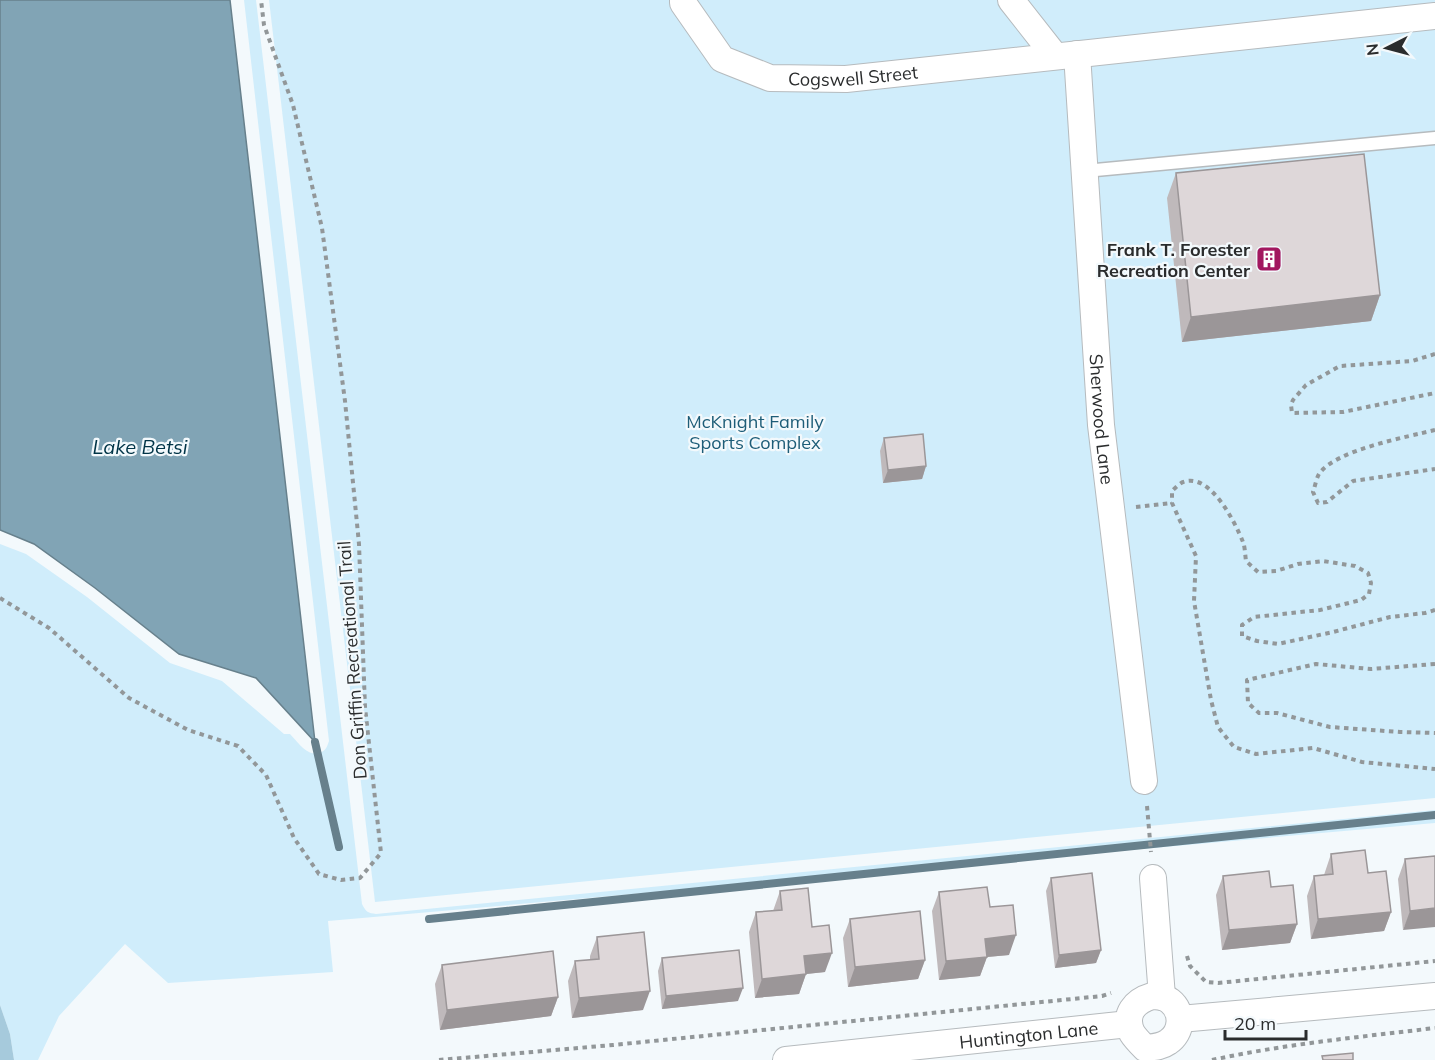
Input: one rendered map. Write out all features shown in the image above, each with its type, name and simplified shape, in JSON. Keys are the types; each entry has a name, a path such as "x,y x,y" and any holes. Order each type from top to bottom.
{"street":[{"name":"Cogswell Street","path":"683,0 722,59 770,78 846,79 1435,16"},
{"path":"1011,0 1066,55"},
{"name":"Sherwood Lane","path":"1066,55 1085,171 1101,425 1144,781"},
{"path":"1152,870 1162,997"},
{"path":"1152,996 1170,1001 1177,1009 1180,1018 1179,1029 1174,1037 1166,1044 1145,1054 1132,1034 1129,1024 1134,1005 1152,996"},
{"path":"1180,1018 1435,996"},
{"name":"Huntington Lane","path":"786,1060 1129,1024"}],"lane":[{"path":"1085,171 1435,138"}],"path":[{"name":"Don Griffin Recreational Trail","path":"0,597 49,628 129,698 188,730 238,746 266,775 294,838 319,874 341,880 360,878 381,853 365,707 359,544 345,401 322,228 292,105 264,25 261,0"},
{"path":"1435,354 1412,361 1340,366 1306,385 1293,400 1292,414 1343,412 1435,393"},
{"path":"1435,430 1380,443 1338,458 1319,474 1313,492 1318,502 1327,502 1353,481 1435,469"},
{"path":"1435,610 1390,617 1333,633 1278,644 1242,636 1242,625 1254,617 1320,610 1360,600 1369,594 1371,583 1368,573 1355,566 1323,561 1298,564 1276,571 1258,572 1246,561 1244,543 1215,494 1200,482 1184,482 1172,491 1172,503 1196,555 1194,601 1211,700 1218,727 1234,747 1256,754 1313,748 1362,762 1435,769"},
{"path":"1111,510 1172,503"},
{"path":"1435,664 1371,669 1316,664 1247,680 1248,703 1259,713 1277,713 1330,727 1435,733"},
{"path":"1148,820 1152,870"},
{"path":"1187,955 1190,966 1206,982 1218,983 1435,961"},
{"path":"439,1060 613,1045 1102,996 1111,993"},
{"path":"1212,1060 1259,1050 1435,1028"}],"green space":[{"path":"244,0 256,0 362,904 368,912 376,914 1435,810 1435,823 328,921 333,972 168,983 125,944 59,1016 38,1060 14,1060 10,1034 0,1005 0,544 26,554 87,597 170,663 222,681 284,734 290,734 307,751 320,753 324,751 329,741"},
{"name":"McKnight Family Sports Complex","path":"269,0 1435,0 1435,798 375,902"}],"shaded area":[{"path":"0,1005 10,1034 14,1060 0,1060"}],"water":[{"name":"Lake Betsi","path":"0,0 230,0 315,742 256,678 179,654 95,588 34,544 0,530"}],"building":[{"name":"Frank T. Forester Recreation Center","path":"1364,154 1380,295 1191,317 1176,173"},
{"path":"923,434 926,466 888,470 884,438"},
{"path":"1365,850 1368,873 1386,871 1391,912 1318,919 1314,876 1333,874 1331,854"},
{"path":"1435,856 1435,908 1410,911 1405,859"},
{"path":"1269,871 1271,887 1293,885 1297,924 1229,930 1223,876"},
{"path":"1092,873 1101,950 1059,955 1051,878"},
{"path":"987,887 990,907 1013,905 1016,935 985,939 987,957 946,961 939,892"},
{"path":"808,888 812,927 829,925 832,953 804,956 806,974 762,979 756,912 782,910 780,891"},
{"path":"920,911 925,960 855,967 850,919"},
{"path":"644,932 650,991 579,998 575,961 599,959 597,937"},
{"path":"739,950 743,988 666,996 662,958"},
{"path":"553,951 558,997 447,1010 442,965"},
{"path":"1353,1053 1353,1060 1323,1060 1322,1056"}],"waterway":[{"path":"315,742 339,847"},
{"path":"429,919 1435,815"}],"place":[{"name":"Frank T. Forester Recreation Center","path":"1269,259"}]}
